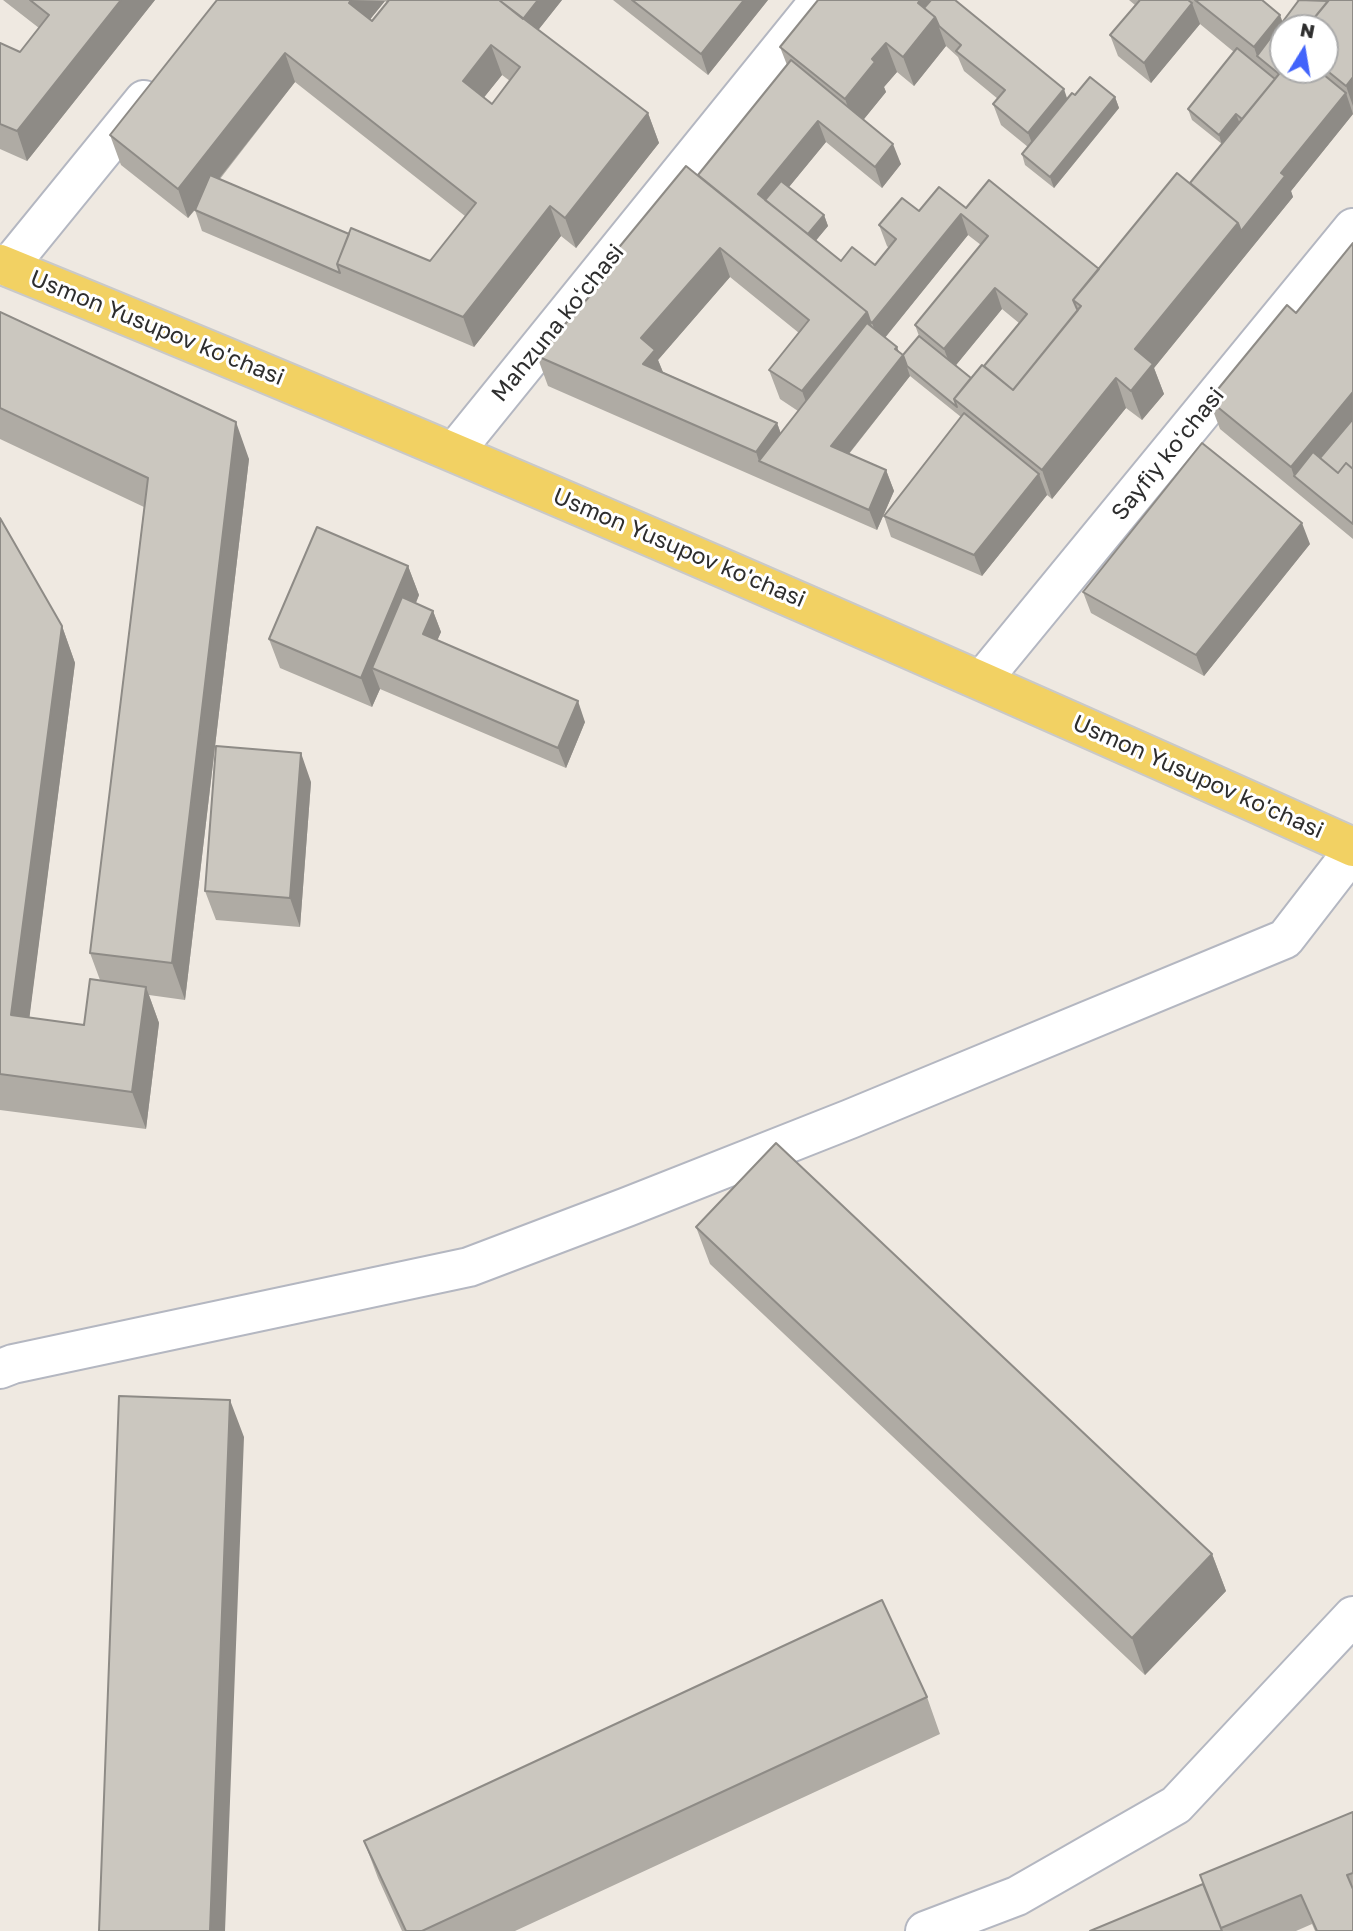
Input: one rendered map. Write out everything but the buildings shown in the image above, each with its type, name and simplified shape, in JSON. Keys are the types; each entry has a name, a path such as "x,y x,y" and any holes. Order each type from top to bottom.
{"main road":[{"name":"Usmon Yusupov ko'chasi","path":"4,265 455,451 982,680 1353,849"}],"street":[{"name":"Mahzuna koʻchasi","path":"455,451 820,0"},
{"path":"4,265 165,75"},
{"name":"Sayfiy koʻchasi","path":"982,680 1353,228"},
{"path":"0,1369 13,1364 469,1267 591,1221 850,1119 1284,939 1353,849"},
{"path":"925,1931 1017,1896 1176,1805 1353,1616"}]}
